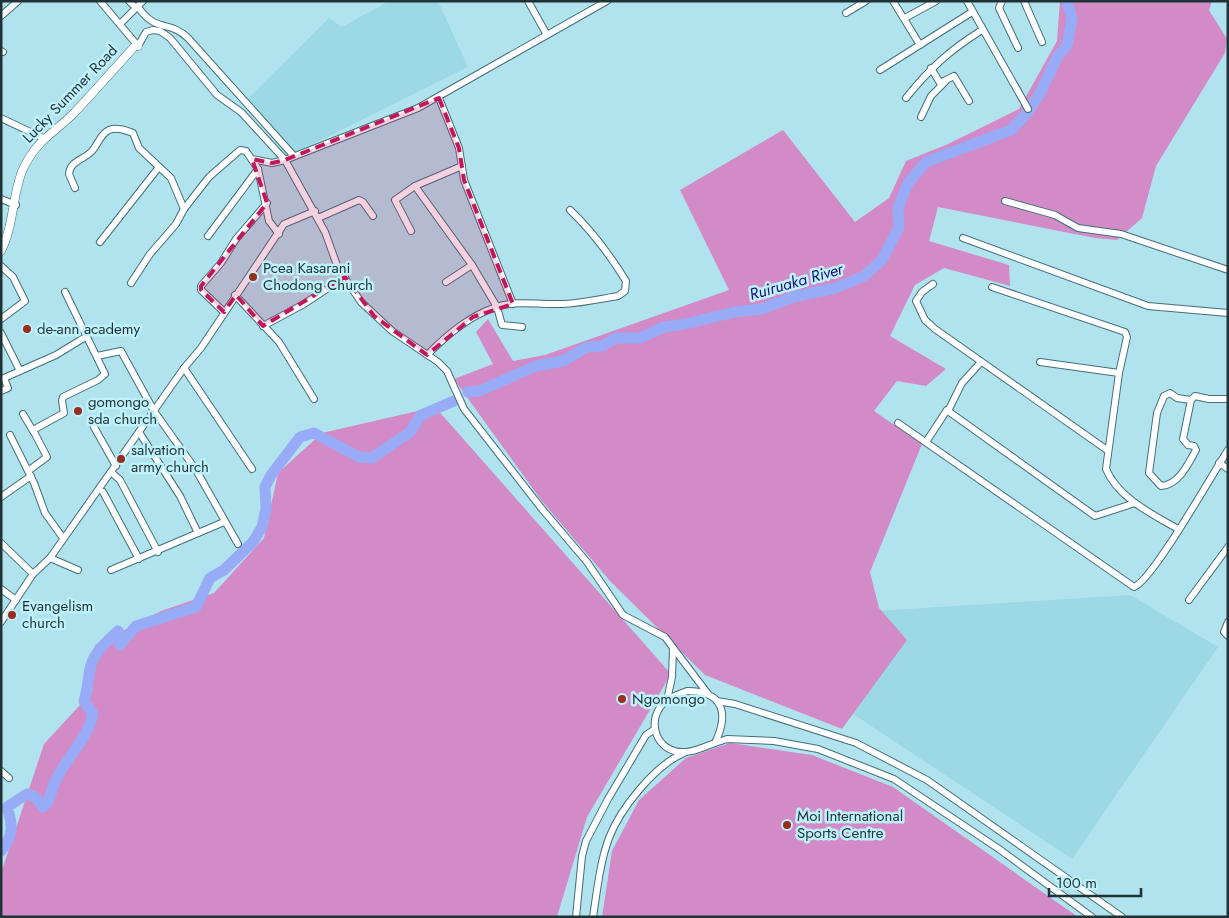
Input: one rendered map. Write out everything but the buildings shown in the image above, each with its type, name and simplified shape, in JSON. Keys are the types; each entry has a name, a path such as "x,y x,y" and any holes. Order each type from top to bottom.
{"street":[{"path":"1,16 18,1"},
{"path":"100,1 138,46 146,32 152,30 166,34 206,79 217,95 241,112 286,160 315,211 338,268 361,302 392,331 447,371 464,409 542,510 587,562 623,615 660,634 673,647 708,694 717,701 735,704 856,743 927,780 1122,917"},
{"path":"128,1 139,5 151,22 176,28 188,38 293,154"},
{"path":"528,1 547,35"},
{"path":"252,159 272,163 286,160 391,120 439,98 607,1"},
{"path":"846,13 866,1"},
{"path":"893,1 920,45"},
{"path":"905,18 936,1"},
{"path":"967,1 1028,109"},
{"path":"1002,1 999,8 1018,48"},
{"path":"1024,1 1042,42"},
{"path":"120,24 139,5"},
{"path":"880,70 972,12"},
{"path":"906,98 931,68 953,48 982,30"},
{"name":"Lucky Summer Road","path":"1,251 7,239 23,169 33,150 43,138 71,116 135,46 138,46"},
{"path":"931,68 940,83 954,76"},
{"path":"954,76 969,101"},
{"path":"920,117 937,88 954,76"},
{"path":"439,98 453,129 470,195 513,304"},
{"path":"1,118 43,138"},
{"path":"75,188 69,174 71,167 93,151 103,134 114,129 133,133 139,148 171,178 184,209"},
{"path":"132,283 150,254 176,224 184,209 209,177 240,150 246,151 258,170 269,221 279,234"},
{"path":"100,242 159,166"},
{"path":"411,231 395,200 416,186 462,166"},
{"path":"208,236 258,170"},
{"path":"416,186 472,265 497,307 502,325 522,327"},
{"path":"1,199 16,204"},
{"path":"318,218 359,200 363,202 373,216"},
{"path":"1005,201 1055,215 1078,228 1121,234 1228,270"},
{"path":"224,312 201,290 202,286 221,263 236,239 266,203"},
{"path":"427,355 444,338 473,317 497,307 513,304 568,304 618,296 625,291 626,281 608,252 589,228 570,210"},
{"path":"1,622 33,574 50,558 184,368 201,348 284,224 315,211"},
{"path":"962,238 1148,306 1228,313"},
{"path":"446,282 472,265"},
{"path":"1,266 13,277 25,301 1,319"},
{"path":"263,326 304,304 345,277"},
{"path":"933,284 922,292 916,302 922,314 934,329 1108,450"},
{"path":"992,287 1125,332 1127,337 1119,373 1106,466 1109,475 1135,503 1178,529"},
{"path":"33,431 64,413 62,401 64,397 103,377 105,372 65,292"},
{"path":"235,295 279,342 314,399"},
{"path":"1,333 20,370"},
{"path":"1,391 8,388 4,378 56,354 87,336"},
{"path":"97,356 121,351 154,411 196,470 238,544"},
{"path":"926,442 948,410 962,383 981,362"},
{"path":"1040,362 1119,373"},
{"path":"184,368 252,469"},
{"path":"1191,400 1177,398 1170,393 1164,396 1159,406 1149,473 1161,486 1172,483 1177,479 1196,450 1194,446 1188,445 1183,439 1191,400 1195,396 1209,399 1228,399"},
{"path":"948,410 1095,516 1135,503"},
{"path":"1,498 47,457 23,414"},
{"path":"898,423 1134,587 1142,582 1158,562 1228,450"},
{"path":"94,427 113,469 158,552"},
{"path":"139,432 180,496 198,533"},
{"path":"10,435 29,473 45,513 63,538"},
{"path":"1219,463 1228,469"},
{"path":"103,492 139,559"},
{"path":"111,570 158,552 224,522"},
{"path":"1,543 33,574"},
{"path":"1189,600 1228,547"},
{"path":"50,558 78,570"},
{"path":"1,590 16,600"},
{"path":"1228,622 1224,632 1228,636"},
{"path":"667,700 672,677 673,647"},
{"path":"685,752 665,746 658,739 654,720 657,712 667,700 687,691 708,694"},
{"path":"715,743 720,731 723,715 717,701"},
{"path":"576,917 582,856 589,834 608,798 646,736 655,729"},
{"path":"593,917 609,837 637,792 670,759 685,752 727,740 774,741 818,749 894,779 999,849 1092,917"},
{"path":"1,771 9,778"}],"highlighted area":[{"path":"439,98 459,148 464,180 513,304 473,317 427,355 374,316 345,277 263,326 236,295 224,312 201,290 201,286 267,203 252,159 272,163 285,160"}],"shaded area":[{"path":"389,1 438,1 468,67 291,155 243,103 329,18 342,27"},
{"path":"1060,1 1212,1 1209,10 1227,39 1225,53 1156,166 1142,218 1117,240 1095,238 938,207 929,241 1009,265 1010,286 944,268 915,285 890,336 946,369 926,386 897,381 874,411 922,444 870,572 879,608 907,640 842,729 705,675 610,581 541,500 454,379 493,364 476,332 488,319 513,361 545,355 729,290 680,190 783,130 855,222 889,198 906,161 948,144 1019,109 1057,41"},
{"path":"435,407 671,674 587,817 557,917 1,917 1,873 44,744 92,692 95,645 161,611 214,593 264,538 278,473 322,433"},
{"path":"1130,595 1218,647 1072,859 785,669 828,614"},
{"name":"Moi International Sports Centre","path":"730,743 812,755 893,787 1078,917 602,917 612,851 639,800 686,758"}],"waterway":[{"name":"Ruiruaka River","path":"468,392 479,391 536,366 563,361 587,347 602,346 616,338 640,338 664,327 735,312 762,309 793,297 836,288 864,276 882,260 899,227 898,208 908,183 926,162 1011,130 1027,113 1039,95 1058,56 1067,45 1072,19 1067,1"},
{"name":"Ruiruaka River","path":"1,851 8,840 11,830 7,807 27,794 35,797 43,807 46,805 60,773 90,724 93,714 84,701 91,665 98,651 118,631 120,645 136,626 196,607 210,578 224,570 253,542 262,527 266,509 265,487 271,475 300,437 314,433 359,457 372,458 410,432 421,415 454,401"}],"place":[{"name":"Pcea Kasarani Chodong Church","path":"253,277"},
{"name":"de-ann academy","path":"27,329"},
{"name":"gomongo sda church","path":"78,411"},
{"name":"salvation army church","path":"121,459"},
{"name":"Evangelism church","path":"12,615"},
{"name":"Ngomongo","path":"622,699"},
{"name":"Moi International Sports Centre","path":"787,825"}]}
